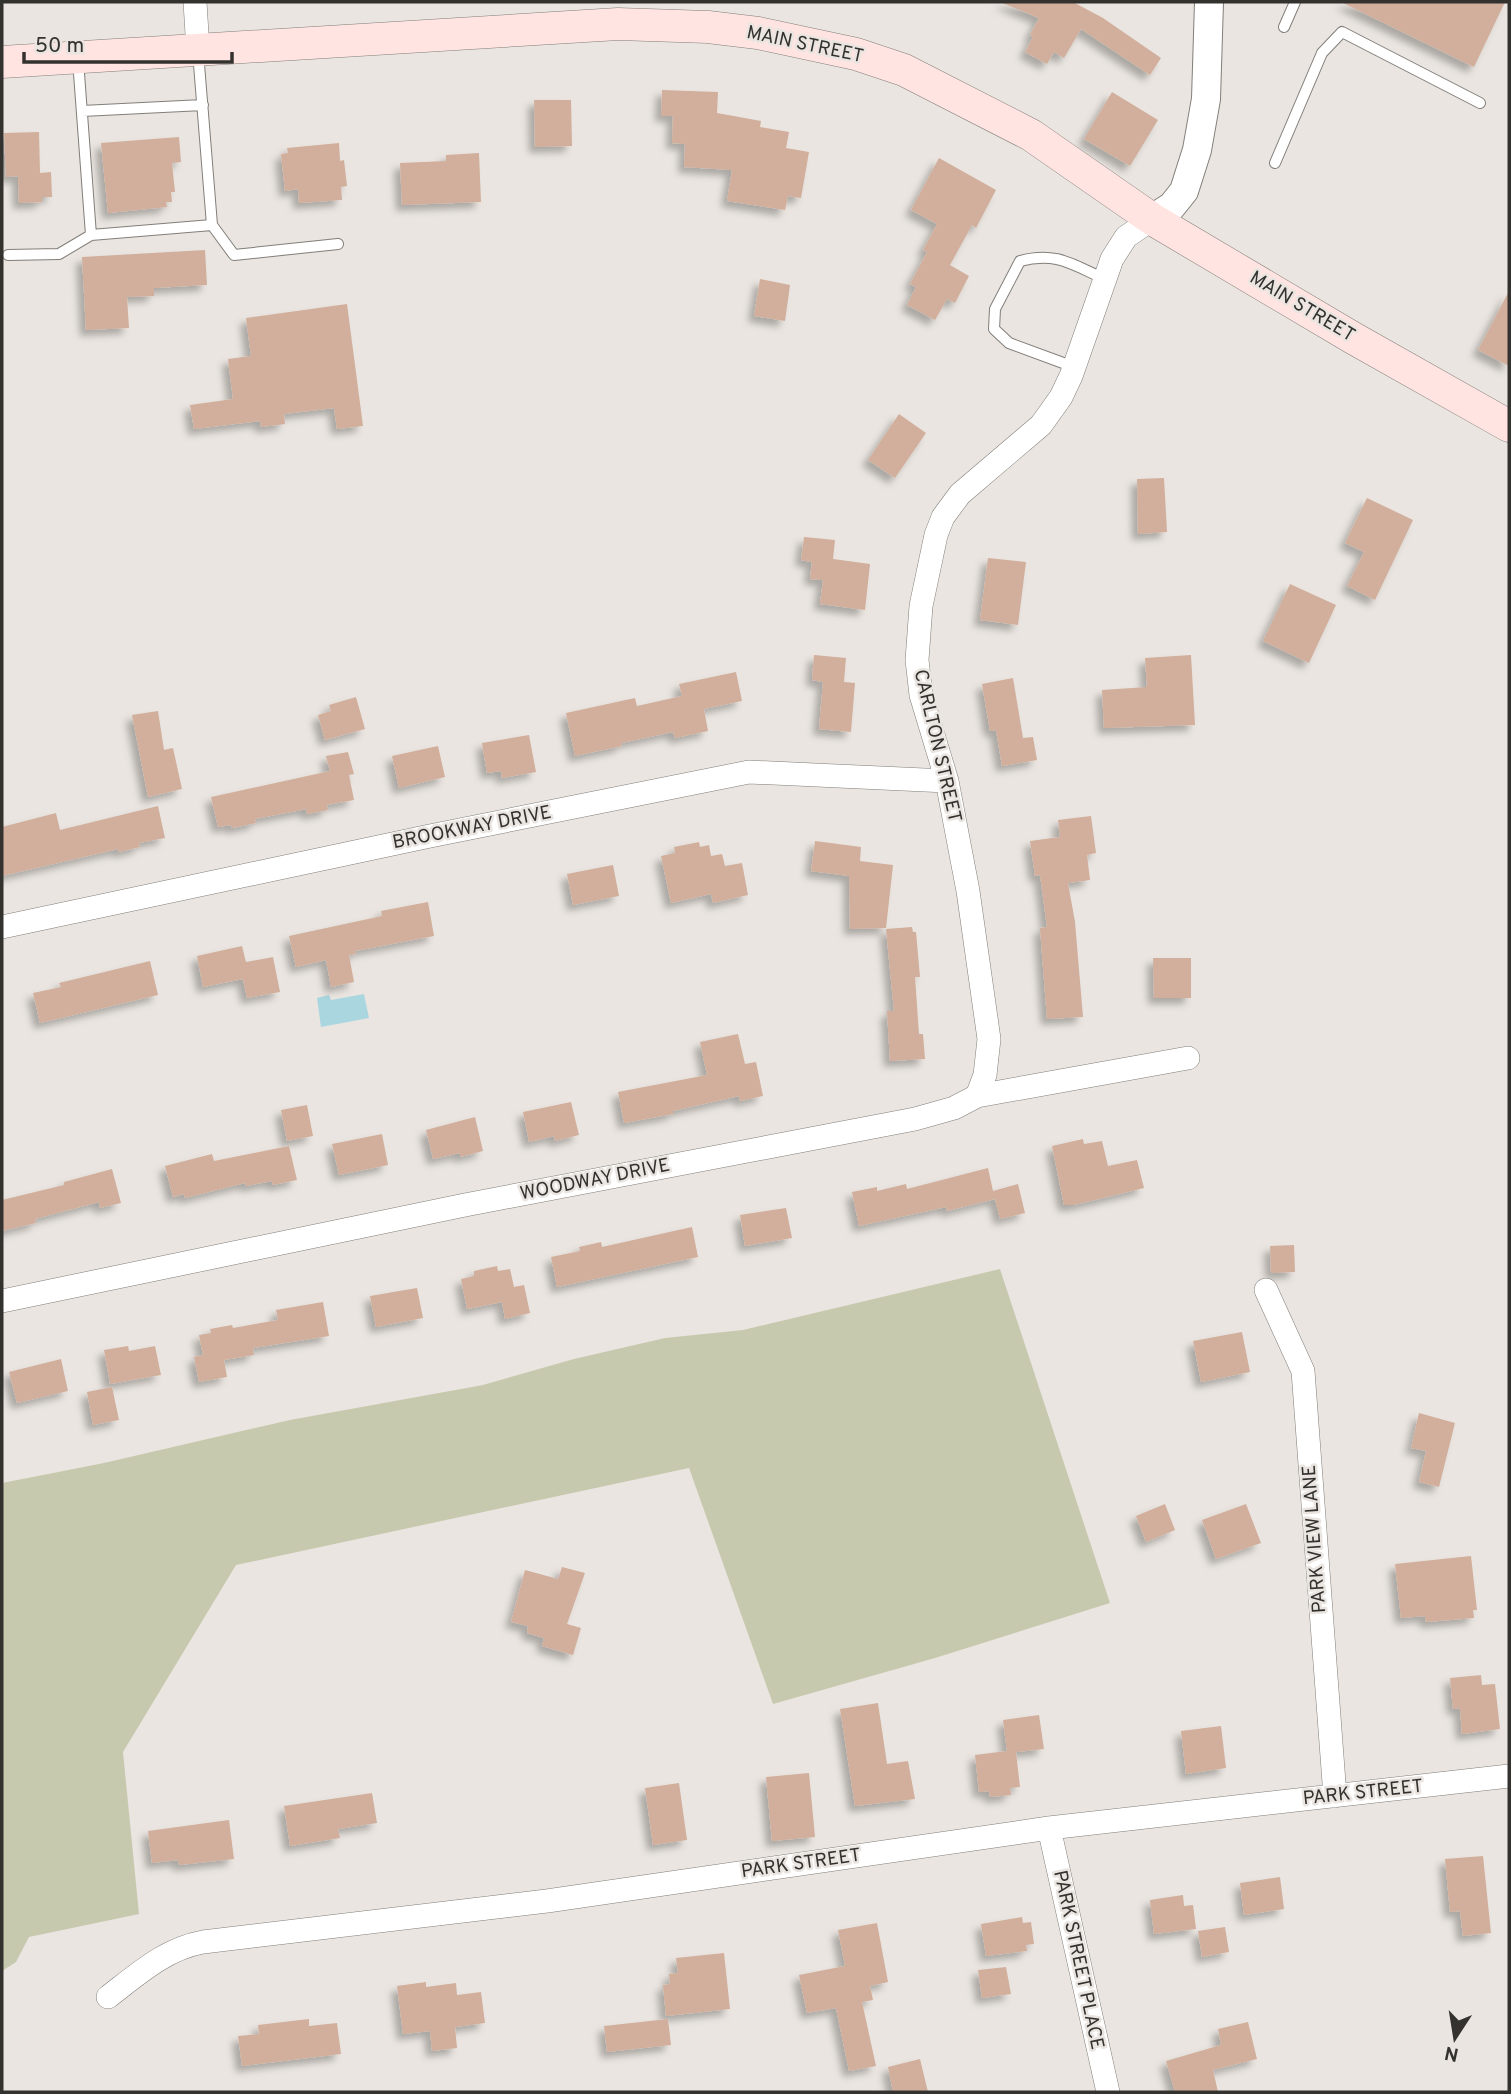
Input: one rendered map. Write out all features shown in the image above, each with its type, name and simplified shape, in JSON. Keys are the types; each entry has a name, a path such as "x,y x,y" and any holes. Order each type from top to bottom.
{"main road":[{"name":"MAIN STREET","path":"2,62 618,24 708,27 758,33 856,54 904,70 1031,135 1152,219 1363,344 1509,426"}],"street":[{"path":"195,2 198,50"},
{"path":"1152,219 1172,206 1184,191 1197,150 1206,99 1209,2"},
{"name":"CARLTON STREET","path":"977,1096 985,1075 989,1039 968,891 947,781 921,695 917,660 921,606 936,535 943,517 960,494 1041,425 1061,397 1112,259 1126,237 1152,219"},
{"name":"BROOKWAY DRIVE","path":"2,927 408,840 749,772 947,781"},
{"name":"WOODWAY DRIVE","path":"2,1301 465,1205 915,1119 954,1108 977,1096 1188,1058"},
{"name":"PARK VIEW LANE","path":"1266,1290 1303,1371 1335,1796"},
{"name":"PARK STREET","path":"108,1997 160,1958 180,1947 195,1943 547,1901 1049,1828 1509,1776"},
{"name":"PARK STREET PLACE","path":"1049,1828 1108,2092"}],"lane":[{"path":"1284,27 1295,2"},
{"path":"1275,163 1322,52 1342,32 1480,103"},
{"path":"198,50 212,225 234,255 338,244"},
{"path":"78,57 91,235"},
{"path":"82,111 203,105"},
{"path":"8,256 59,254 91,235 212,225"},
{"path":"1074,367 1009,342 994,329 995,309 1020,261 1034,257 1056,257 1105,279"}],"green space":[{"path":"1000,1269 1110,1603 935,1658 773,1704 689,1468 236,1565 123,1752 139,1914 29,1937 16,1962 2,1971 2,1483 104,1463 290,1420 483,1385 574,1359 665,1338 743,1330"}],"water":[{"path":"364,994 369,1018 321,1027 317,998 329,995 331,1000"}],"building":[{"path":"1000,2 1073,2 1103,18 1161,58 1150,75 1081,29 1064,58 1054,52 1047,64 1025,52 1039,18"},
{"path":"1341,2 1505,2 1474,67"},
{"path":"662,90 718,92 717,113 761,121 760,127 789,132 786,148 809,152 801,198 788,196 785,210 727,201 732,170 684,167 685,144 672,143 673,116 661,116"},
{"path":"1112,92 1158,120 1130,166 1084,139"},
{"path":"534,100 571,100 572,146 535,147"},
{"path":"39,132 40,173 51,172 52,197 42,197 42,202 19,203 18,176 6,177 4,133"},
{"path":"179,137 181,162 172,163 175,192 171,192 172,202 166,202 167,207 108,213 101,143"},
{"path":"339,143 340,161 344,160 347,186 341,187 342,200 299,203 298,189 285,191 281,154 288,153 287,148"},
{"path":"479,153 481,202 402,205 400,163 446,161 446,155"},
{"path":"939,158 996,190 976,228 972,225 950,265 969,276 955,303 947,299 935,320 907,305 916,287 910,284 927,252 923,250 937,224 911,210"},
{"path":"205,250 207,285 154,288 154,296 127,297 129,328 86,330 82,257"},
{"path":"760,279 790,285 785,321 754,316"},
{"path":"1509,291 1509,366 1478,350"},
{"path":"347,304 363,426 337,429 334,408 284,414 285,424 261,427 260,421 194,429 190,405 233,399 228,359 251,356 246,318"},
{"path":"899,414 926,433 895,478 868,460"},
{"path":"1164,478 1167,532 1138,534 1137,479"},
{"path":"1367,498 1413,520 1375,600 1347,586 1364,552 1345,543"},
{"path":"804,537 835,540 833,559 870,564 865,610 820,604 823,580 810,579 812,562 801,560"},
{"path":"988,558 1026,562 1018,625 980,620"},
{"path":"1290,584 1336,605 1309,663 1263,641"},
{"path":"814,655 846,658 844,682 855,683 851,732 819,729 823,682 812,680"},
{"path":"1191,655 1195,725 1104,728 1102,690 1147,687 1145,658"},
{"path":"736,672 742,701 704,709 708,731 675,738 673,732 575,756 566,713 635,698 637,706 682,696 679,684"},
{"path":"1013,678 1023,738 1033,737 1037,760 1002,766 996,730 990,731 982,684"},
{"path":"356,697 365,729 325,740 318,715 331,711 329,705"},
{"path":"158,711 164,750 173,748 182,789 148,797 132,715"},
{"path":"529,735 536,772 502,778 501,771 487,773 482,743"},
{"path":"438,746 445,777 399,788 392,756"},
{"path":"348,752 354,774 349,775 354,800 327,805 328,810 307,814 306,809 255,819 256,823 232,828 231,825 218,827 211,797 330,771 326,756"},
{"path":"158,806 165,838 139,843 140,847 119,852 118,849 2,876 2,827 56,813 60,830"},
{"path":"1091,816 1096,853 1087,855 1090,880 1068,883 1075,922 1083,1017 1047,1019 1040,928 1047,927 1040,875 1035,876 1030,841 1060,837 1058,820"},
{"path":"815,841 861,847 860,861 893,865 886,928 850,929 849,876 811,871"},
{"path":"699,842 700,847 709,845 711,856 722,854 725,866 742,863 748,895 713,903 711,894 671,903 661,856 675,853 674,847"},
{"path":"613,865 619,896 573,905 567,874"},
{"path":"428,902 434,936 355,951 356,954 349,955 354,982 331,987 326,960 296,967 289,936 382,916 381,911"},
{"path":"912,927 913,932 916,932 920,977 915,977 919,1034 923,1034 925,1059 890,1061 887,1011 894,1011 886,929"},
{"path":"242,946 246,962 273,957 280,992 247,998 243,979 203,987 197,956"},
{"path":"1153,958 1191,958 1191,998 1154,998"},
{"path":"150,961 158,995 40,1023 33,993 61,987 59,983"},
{"path":"738,1034 745,1064 756,1062 763,1096 740,1101 739,1096 673,1111 673,1114 624,1123 618,1092 707,1075 700,1042"},
{"path":"571,1102 579,1135 555,1141 554,1136 529,1142 523,1112"},
{"path":"307,1105 313,1136 287,1141 281,1110"},
{"path":"475,1117 483,1151 460,1157 460,1153 433,1159 426,1130"},
{"path":"382,1134 388,1165 339,1175 332,1144"},
{"path":"1083,1139 1084,1144 1102,1141 1108,1166 1137,1160 1144,1188 1064,1205 1052,1146"},
{"path":"289,1146 297,1180 273,1185 272,1181 246,1186 245,1183 185,1198 184,1194 173,1197 165,1166 212,1154 214,1161"},
{"path":"988,1168 993,1191 1018,1184 1025,1213 1000,1219 995,1199 947,1211 946,1207 859,1226 852,1192 877,1187 877,1191 906,1184 907,1189"},
{"path":"112,1169 121,1203 100,1208 99,1202 2,1231 2,1200 64,1185 64,1182"},
{"path":"786,1208 792,1238 745,1246 740,1215"},
{"path":"692,1227 698,1257 557,1287 551,1257 580,1251 579,1247 601,1242 602,1247"},
{"path":"1294,1245 1295,1272 1271,1273 1270,1246"},
{"path":"497,1266 498,1271 510,1269 514,1287 524,1285 530,1313 505,1319 502,1302 467,1309 461,1279 474,1276 474,1271"},
{"path":"417,1288 423,1318 376,1327 370,1296"},
{"path":"323,1302 329,1336 253,1348 254,1355 224,1360 227,1377 199,1382 194,1357 203,1355 199,1335 211,1333 210,1329 278,1320 276,1310"},
{"path":"1242,1332 1250,1372 1201,1382 1193,1341"},
{"path":"128,1346 129,1351 155,1346 161,1375 110,1384 104,1350"},
{"path":"61,1359 68,1391 17,1403 9,1372"},
{"path":"112,1387 119,1420 93,1425 87,1392"},
{"path":"1419,1413 1455,1423 1439,1487 1419,1482 1426,1451 1411,1448"},
{"path":"1165,1504 1175,1530 1146,1542 1136,1516"},
{"path":"1246,1504 1261,1543 1216,1559 1202,1520"},
{"path":"1471,1556 1477,1610 1473,1610 1474,1618 1426,1622 1425,1616 1401,1618 1395,1564"},
{"path":"562,1567 585,1573 567,1624 581,1628 573,1655 542,1646 544,1638 527,1633 528,1626 511,1622 525,1570 558,1579"},
{"path":"1481,1675 1482,1685 1495,1684 1500,1729 1462,1734 1460,1708 1453,1709 1450,1678"},
{"path":"878,1703 887,1764 908,1761 915,1799 855,1806 840,1709"},
{"path":"1039,1715 1044,1749 1016,1752 1020,1787 1010,1788 1011,1795 990,1797 989,1791 979,1792 975,1755 1007,1751 1003,1720"},
{"path":"1221,1726 1226,1768 1186,1774 1181,1731"},
{"path":"809,1773 815,1837 772,1841 766,1777"},
{"path":"679,1783 687,1840 653,1845 645,1788"},
{"path":"372,1793 377,1823 338,1829 340,1838 290,1846 284,1806"},
{"path":"229,1820 234,1859 179,1865 178,1860 152,1863 148,1831"},
{"path":"1483,1856 1491,1933 1463,1936 1460,1911 1450,1912 1445,1859"},
{"path":"1280,1877 1284,1909 1244,1915 1240,1883"},
{"path":"1183,1895 1184,1906 1193,1905 1196,1929 1154,1934 1150,1900"},
{"path":"1022,1917 1023,1923 1031,1922 1034,1944 1026,1945 1027,1951 986,1956 981,1924"},
{"path":"877,1923 888,1982 870,1986 873,2000 862,2002 876,2066 849,2071 836,2008 807,2013 799,1975 845,1966 838,1930"},
{"path":"1225,1927 1229,1952 1202,1957 1198,1931"},
{"path":"724,1953 730,2009 666,2016 663,1985 670,1984 669,1974 678,1973 676,1958"},
{"path":"1006,1967 1011,1994 982,1998 978,1970"},
{"path":"426,1982 426,1987 456,1983 457,1995 481,1992 485,2023 455,2027 457,2048 432,2051 430,2031 403,2034 397,1986"},
{"path":"309,2019 309,2026 337,2023 341,2054 242,2066 238,2036 259,2034 258,2025"},
{"path":"668,2019 671,2045 607,2052 604,2026"},
{"path":"1248,2022 1257,2059 1213,2070 1218,2092 1175,2092 1166,2061 1221,2045 1218,2029"},
{"path":"920,2059 928,2092 893,2092 888,2067"}]}
